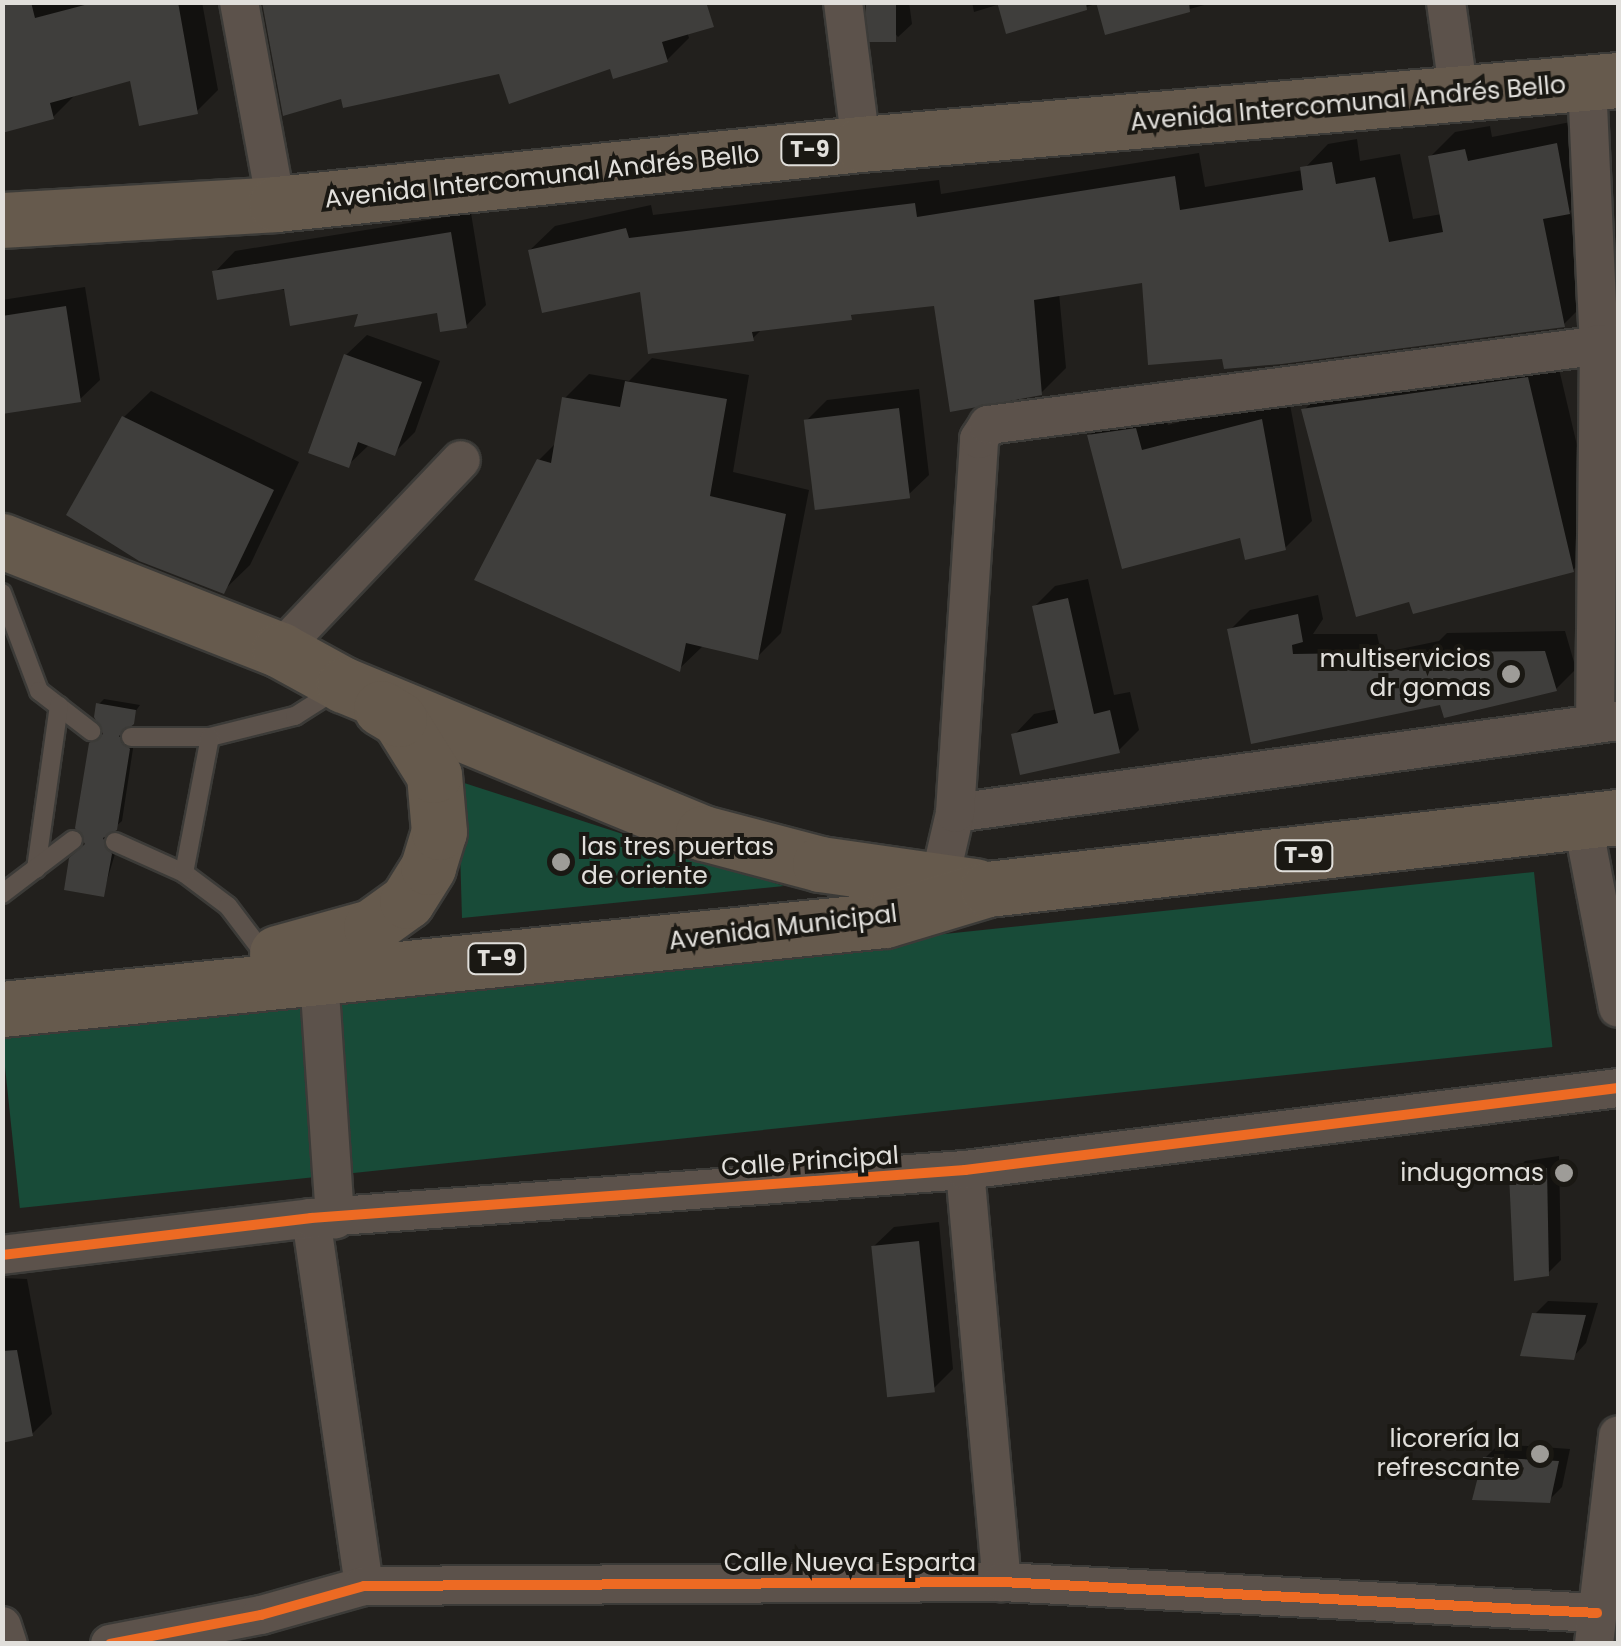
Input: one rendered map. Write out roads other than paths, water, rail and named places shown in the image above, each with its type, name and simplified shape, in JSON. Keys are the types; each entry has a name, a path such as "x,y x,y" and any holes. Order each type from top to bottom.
{"highway":[{"name":"Avenida Intercomunal Andrés Bello","path":"2,220 276,204 862,144 1602,82"},
{"name":"T-9","path":"2,248 117,237 276,204"},
{"name":"T-9","path":"2,507 30,518 84,571"},
{"name":"T-9","path":"2,541 280,650 399,719 434,775 439,832 428,867 407,900 371,927 265,955 2,980"},
{"name":"T-9","path":"344,685 703,833 820,864 964,883"},
{"name":"Avenida Municipal","path":"2,1009 885,920 964,883 1600,818"}],"street":[{"path":"240,2 276,204"},
{"path":"843,2 862,144"},
{"path":"1446,2 1459,95"},
{"path":"955,813 1607,722 1609,343 1602,82"},
{"path":"964,883 955,813 979,439 988,425 1609,343"},
{"path":"280,650 461,460"},
{"path":"1600,818 1618,1008"},
{"path":"319,977 323,1219 364,1586"},
{"name":"Calle Principal","path":"2,1256 323,1219 965,1170 1618,1088"},
{"path":"965,1170 1002,1582"},
{"path":"1596,1628 1618,1434"},
{"name":"Calle Nueva Esparta","path":"110,1644 269,1629 364,1586 1002,1582 1596,1628"},
{"path":"2,1626 8,1644"}],"lane":[{"path":"2,593 39,691 92,731"},
{"path":"132,737 210,737 294,716 344,685"},
{"path":"36,869 59,706"},
{"path":"184,872 210,737"},
{"path":"2,894 73,840"},
{"path":"115,842 184,872 228,906 265,955"}],"place":[{"name":"multiservicios dr gomas","path":"1511,674"},
{"name":"las tres puertas de oriente","path":"561,862"},
{"name":"indugomas","path":"1564,1173"},
{"name":"licorería la refrescante","path":"1540,1454"}]}
